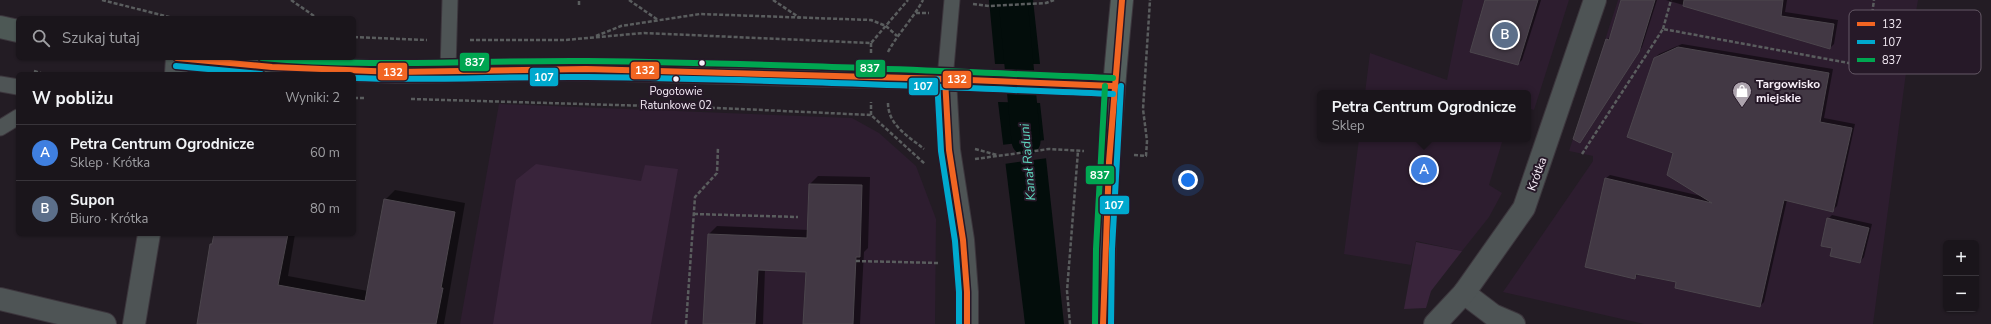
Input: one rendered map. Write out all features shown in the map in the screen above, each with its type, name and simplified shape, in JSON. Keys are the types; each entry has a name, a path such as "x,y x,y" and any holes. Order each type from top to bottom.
{"main road":[{"path":"1103,324 1104,249 1113,86 1122,0"},
{"path":"0,26 16,30"},
{"path":"198,60 272,67 396,72 586,69 945,79 986,82 1113,86"}],"street":[{"name":"Krótka","path":"1435,324 1464,293 1524,208 1595,0"},
{"path":"176,72 177,60"},
{"path":"945,79 949,150 962,240 967,292 966,324"},
{"path":"134,324 149,236"},
{"path":"1464,293 1493,315 1514,324"},
{"path":"0,299 105,324"}],"lane":[{"path":"448,70 450,0"},
{"path":"945,79 952,0"},
{"path":"0,84 16,87"},
{"path":"0,128 16,118"}],"path":[{"path":"102,0 165,16"},
{"path":"291,0 314,16"},
{"path":"579,5 580,0"},
{"path":"629,0 658,20"},
{"path":"773,0 801,18"},
{"path":"356,37 449,40 565,40 594,36 644,33 871,43 908,0"},
{"path":"975,6 1046,3 1054,0"},
{"path":"1146,156 1147,140 1143,109 1150,0"},
{"path":"1582,154 1663,30 1671,0"},
{"path":"1872,10 1874,0"},
{"path":"594,36 621,26 700,14 871,20 886,26 897,36"},
{"path":"1663,30 1849,63"},
{"path":"356,98 367,98"},
{"path":"404,99 710,108 871,115 929,168"},
{"path":"686,324 695,197 717,173 718,147"},
{"path":"997,155 1049,149"},
{"path":"1070,324 1067,291 1078,151"},
{"path":"694,214 798,217"},
{"path":"856,261 941,263"}],"shaded area":[{"path":"1463,0 1569,0 1534,110 1531,109 1531,90 1365,90 1370,53 1447,80"},
{"path":"1618,0 1918,0 1916,10 1849,10 1849,74 1906,74 1873,324 1644,324 1503,292 1593,161 1593,156 1569,151"},
{"path":"499,104 852,118 879,133 916,166 936,219 935,324 460,324"},
{"path":"1359,142 1502,142 1489,185 1502,193 1489,217 1462,251 1416,241 1411,265 1344,254"},
{"path":"536,164 641,181 645,165 678,169 651,324 493,324 516,180"},
{"path":"1416,242 1462,251 1431,291 1426,308 1404,309"}],"water":[{"path":"989,0 1033,0 1040,64 995,64"},
{"path":"998,102 1040,103 1064,324 1025,324"}],"pier":[{"path":"1046,140 1048,158 1004,164 1001,145"}],"building":[{"path":"1485,0 1538,0 1518,65 1470,52"},
{"path":"1621,0 1655,0 1639,52 1580,143 1573,139 1606,39 1609,40"},
{"path":"1684,0 1783,0 1781,16 1834,24 1830,49 1683,6"},
{"path":"1678,47 1829,73 1820,122 1852,128 1833,212 1784,200 1760,307 1675,288 1676,282 1636,274 1635,279 1585,267 1605,178 1712,203 1667,175 1673,153 1627,137 1654,58"},
{"path":"809,184 862,185 860,257 856,257 853,324 803,324 806,272 758,270 755,324 703,324 708,234 807,238"},
{"path":"384,199 455,212 436,324 197,324 210,244 212,244 214,236 288,236 278,285 365,301"},
{"path":"1827,218 1869,228 1860,263 1830,256 1832,248 1821,246"}],"waterway":[{"name":"Kanał Raduni","path":"1013,0 1026,141"}],"transit line":[{"name":"132","path":"1103,324 1109,162 1122,0"},
{"name":"132","path":"198,60 272,67 396,72 586,69 945,79 1113,86"},
{"name":"837","path":"289,60 343,63 587,61 850,68 1113,78"},
{"name":"107","path":"176,66 240,72"},
{"name":"107","path":"356,78 653,78 1113,94"},
{"name":"107","path":"937,79 941,151 955,241 959,292 959,324"},
{"name":"132","path":"945,79 949,150 963,240 967,292 967,324"},
{"name":"837","path":"1095,324 1096,249 1105,86"},
{"name":"107","path":"1111,324 1112,249 1121,86"}],"place":[{"name":"Supon","path":"1505,35"},
{"name":"Pogotowie Ratunkowe 02","path":"676,79"},
{"name":"Targowisko miejskie","path":"1742,108"},
{"name":"Petra Centrum Ogrodnicze","path":"1424,170"}]}
